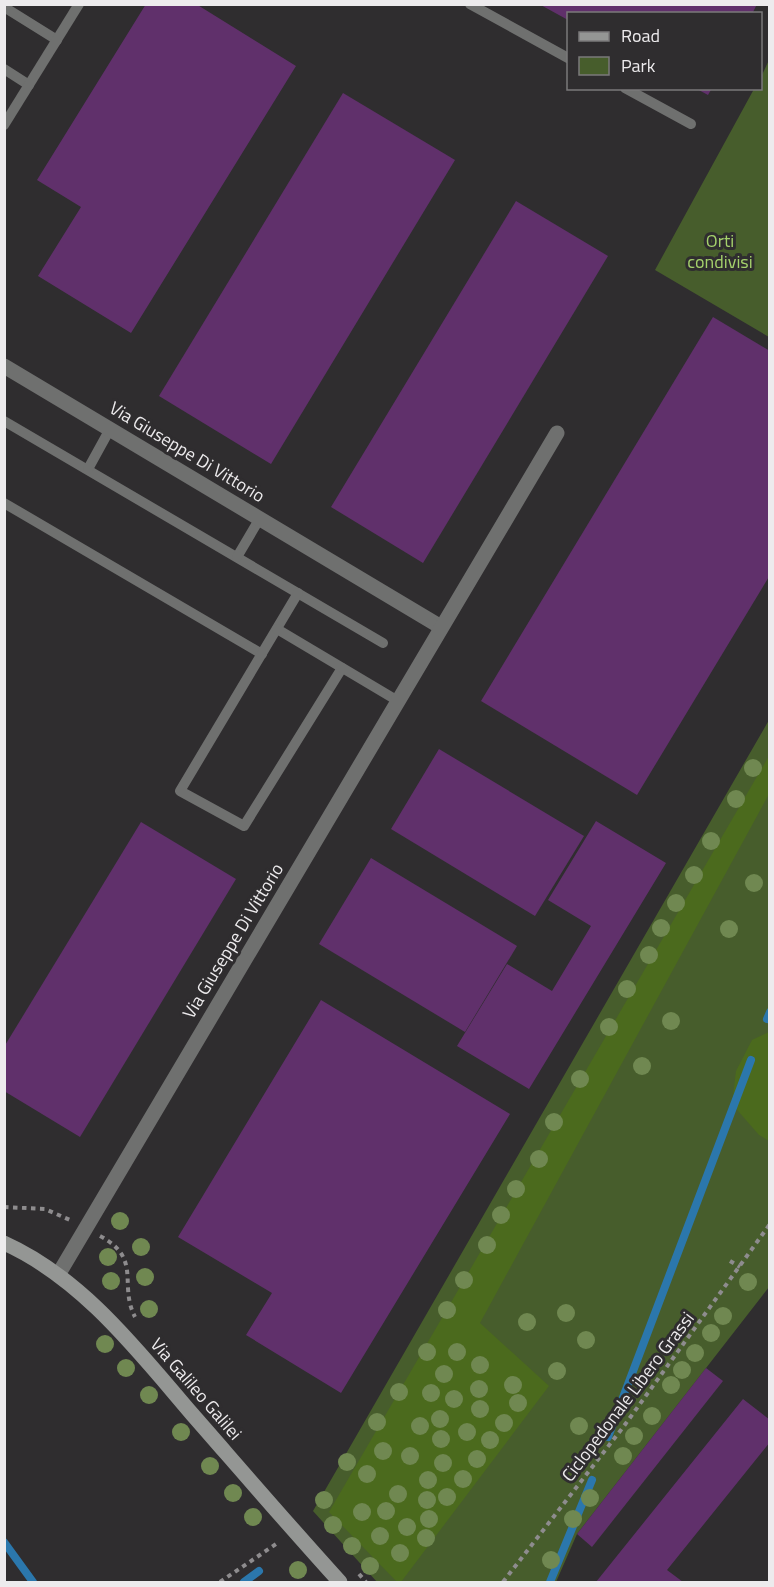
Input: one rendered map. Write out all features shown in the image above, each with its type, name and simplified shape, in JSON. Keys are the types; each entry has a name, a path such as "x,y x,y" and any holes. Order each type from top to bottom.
{"street":[{"name":"Via Giuseppe Di Vittorio","path":"4,366 441,627"},
{"name":"Via Giuseppe Di Vittorio","path":"58,1275 558,433"},
{"name":"Via Galileo Galilei","path":"4,1243 58,1275 144,1358 340,1582"}],"lane":[{"path":"4,125 79,4"},
{"path":"470,4 567,57"},
{"path":"4,7 57,40"},
{"path":"4,69 29,84"},
{"path":"629,90 692,124"},
{"path":"4,421 383,643"},
{"path":"88,469 110,429"},
{"path":"4,503 262,654"},
{"path":"237,557 260,518"},
{"path":"298,593 180,791 244,826 342,668"},
{"path":"277,629 398,701"}],"path":[{"path":"4,1207 45,1209 115,1244 125,1256 133,1314 139,1323"},
{"name":"Ciclopedonale Libero Grassi","path":"503,1582 624,1426 770,1224"},
{"path":"730,1261 740,1267"},
{"path":"220,1582 294,1531"},
{"path":"358,1574 366,1582"}],"green space":[{"name":"Orti condivisi","path":"769,60 769,337 655,270 753,90 762,90 762,75"},
{"path":"769,720 769,1287 577,1534 556,1582 377,1582 313,1511"},
{"path":"769,756 769,794 480,1323 549,1386 401,1582 397,1582 329,1512"},
{"path":"769,1032 769,1141 759,1135 732,1104 736,1071 752,1040"}],"building":[{"path":"146,4 196,4 296,66 131,333 38,276 81,207 37,180"},
{"path":"539,4 757,4 753,12 567,12 567,19"},
{"path":"699,90 711,90 708,95"},
{"path":"343,93 455,160 271,464 159,396"},
{"path":"516,201 608,256 423,563 331,507"},
{"path":"713,317 770,351 770,575 637,795 481,701"},
{"path":"439,749 584,836 535,916 391,829"},
{"path":"596,821 666,863 529,1089 457,1046 507,964 552,991 591,926 548,900"},
{"path":"141,822 236,879 80,1137 4,1091 4,1047"},
{"path":"371,858 517,946 465,1032 319,944"},
{"path":"321,1000 510,1114 341,1393 246,1335 272,1293 178,1237"},
{"path":"706,1368 723,1381 592,1547 577,1534"},
{"path":"743,1399 770,1420 770,1442 667,1570 683,1582 596,1582"}],"waterway":[{"path":"767,1019 770,1012"},
{"path":"608,1437 751,1060"},
{"path":"550,1582 592,1480"},
{"path":"4,1542 33,1582"},
{"path":"244,1582 259,1571"}]}
